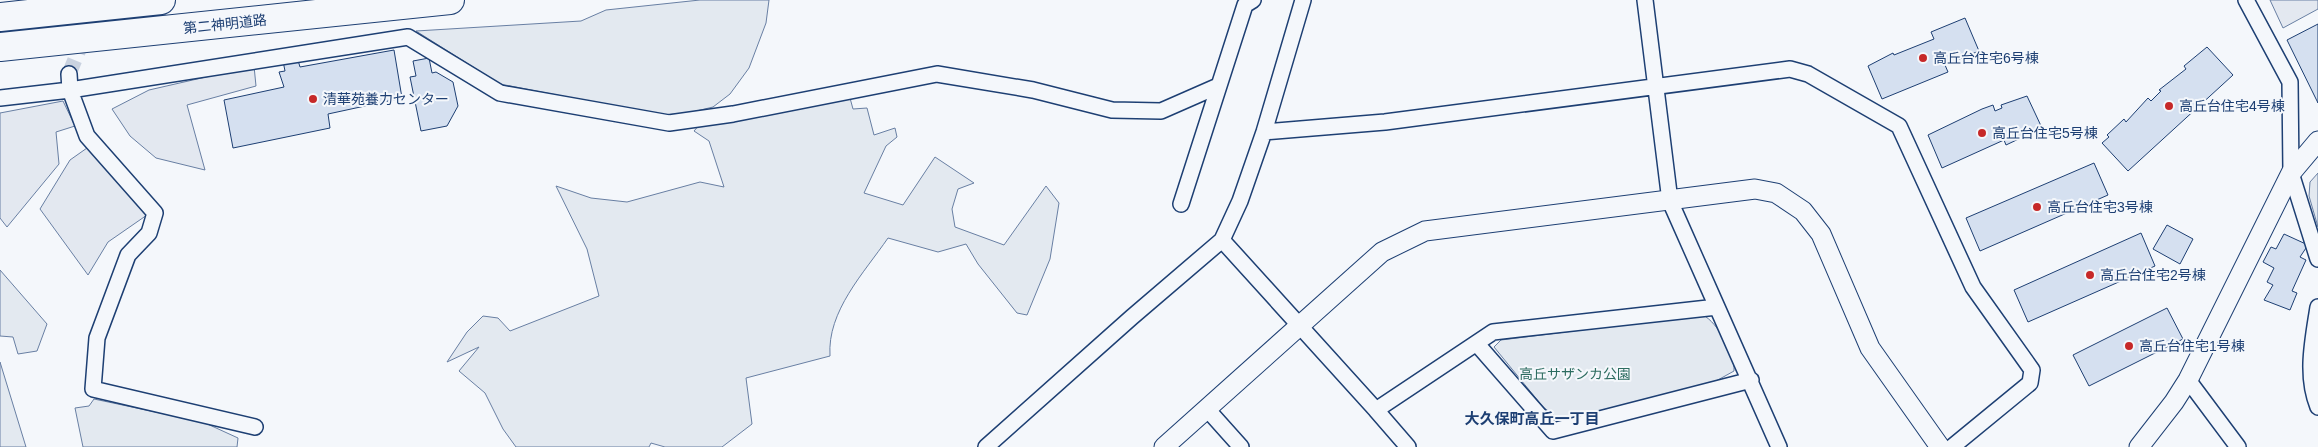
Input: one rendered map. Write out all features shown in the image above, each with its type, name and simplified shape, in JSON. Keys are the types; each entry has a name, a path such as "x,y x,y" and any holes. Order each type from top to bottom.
{"highway":[{"path":"0,1 47,0 78,9"},
{"path":"0,18 161,0"},
{"name":"第二神明道路","path":"0,48 450,0"}],"street":[{"path":"1182,204 1245,5 1253,0"},
{"path":"986,447 1222,240 1240,201 1264,132 1303,0"},
{"path":"1645,0 1654,85 1670,201 1780,447"},
{"path":"2246,0 2290,82 2291,173 2318,259"},
{"path":"0,98 70,90 408,37 500,93 669,123 733,114 937,74 1033,90 1112,110 1161,111 1218,86"},
{"path":"1264,132 1384,122 1654,85 1790,69 1808,74 1900,126 1973,287 2032,370 2030,383 1952,447"},
{"path":"70,74 70,90 87,136 155,213 149,233 128,255 97,338 93,389 255,427"},
{"path":"2139,447 2174,402 2188,380 2291,173 2318,141"},
{"path":"1164,447 1382,252 1426,231 1755,189 1776,193 1803,211 1821,234 1870,348 1940,447"},
{"path":"1222,240 1408,447"},
{"path":"1376,410 1493,332 1717,307"},
{"path":"2318,307 2310,359 2315,399 2318,407"},
{"path":"1477,344 1553,431 1751,380"},
{"path":"2188,380 2238,447"},
{"path":"1206,409 1241,447"}],"green space":[{"path":"700,0 769,0 766,23 749,68 730,94 713,107 688,113 663,115 634,113 603,104 500,84 416,31 581,21 606,10"},
{"path":"850,98 853,109 867,108 874,135 895,128 897,137 886,146 864,193 903,205 935,157 974,183 958,189 952,209 955,227 1004,245 1046,186 1059,203 1050,259 1027,315 1017,313 978,264 966,244 938,252 888,238 858,279 841,308 834,324 830,356 746,378 752,424 722,447 665,447 651,443 649,447 516,447 503,429 485,393 459,371 479,347 447,362 467,332 483,316 498,318 510,331 599,296 587,249 556,186 591,198 627,202 700,182 724,187 709,141 694,131 701,123"},
{"path":"2318,173 2318,227 2309,196 2310,182"},
{"path":"0,270 47,324 37,351 18,354 13,337 0,336"},
{"name":"高丘サザンカ公園","path":"1703,315 1709,319 1725,340 1732,356 1734,371 1716,381 1571,419 1555,416 1543,407 1494,347 1501,340"},
{"path":"0,362 26,447 0,447"},
{"path":"94,399 203,422 238,438 237,447 83,447 75,408 89,406"}],"shaded area":[{"path":"2270,0 2318,0 2318,9 2283,28"},
{"path":"254,66 256,86 187,105 205,170 156,158 130,136 112,109 149,90"},
{"path":"63,101 75,126 56,132 59,164 7,227 0,218 0,113"},
{"path":"87,148 147,215 108,242 88,275 40,209 70,160"}],"building":[{"name":"高丘台住宅6号棟","path":"1965,18 1979,51 1945,65 1948,72 1882,99 1868,66 1893,53 1894,55 1934,39 1931,32"},
{"path":"2318,24 2318,103 2287,40"},
{"name":"高丘台住宅4号棟","path":"2207,47 2233,75 2128,171 2102,143 2109,137 2107,135 2124,119 2126,122 2148,98 2151,101 2161,91 2159,90 2186,69 2184,66"},
{"name":"清華苑養力センター","path":"394,50 402,98 328,114 330,128 233,148 224,100 284,87 279,72 285,71 283,61 297,57 300,67"},
{"path":"429,58 432,73 436,72 453,82 458,106 447,126 421,131 410,77 416,76 413,61"},
{"name":"高丘台住宅5号棟","path":"2027,96 2042,128 2006,145 2004,140 1942,168 1928,135 1982,109 1993,105 1995,111 2002,108 2001,105"},
{"name":"高丘台住宅3号棟","path":"2094,163 2108,195 1980,251 1966,218"},
{"path":"2167,225 2193,239 2180,264 2153,249"},
{"name":"高丘台住宅2号棟","path":"2141,233 2155,266 2028,322 2014,290"},
{"path":"2284,234 2308,245 2300,257 2306,260 2292,291 2297,293 2290,310 2264,300 2273,285 2267,282 2274,268 2263,262 2271,247 2276,249"},
{"name":"高丘台住宅1号棟","path":"2167,308 2183,339 2089,386 2073,355"}],"tunnel":[{"path":"69,74 98,4"}],"place":[{"name":"高丘台住宅6号棟","path":"1923,58"},
{"name":"清華苑養力センター","path":"313,99"},
{"name":"高丘台住宅4号棟","path":"2169,106"},
{"name":"高丘台住宅5号棟","path":"1982,133"},
{"name":"高丘台住宅3号棟","path":"2037,207"},
{"name":"高丘台住宅2号棟","path":"2090,275"},
{"name":"高丘台住宅1号棟","path":"2129,346"}],"district":[{"name":"大久保町高丘一丁目","path":"1532,418"}]}
